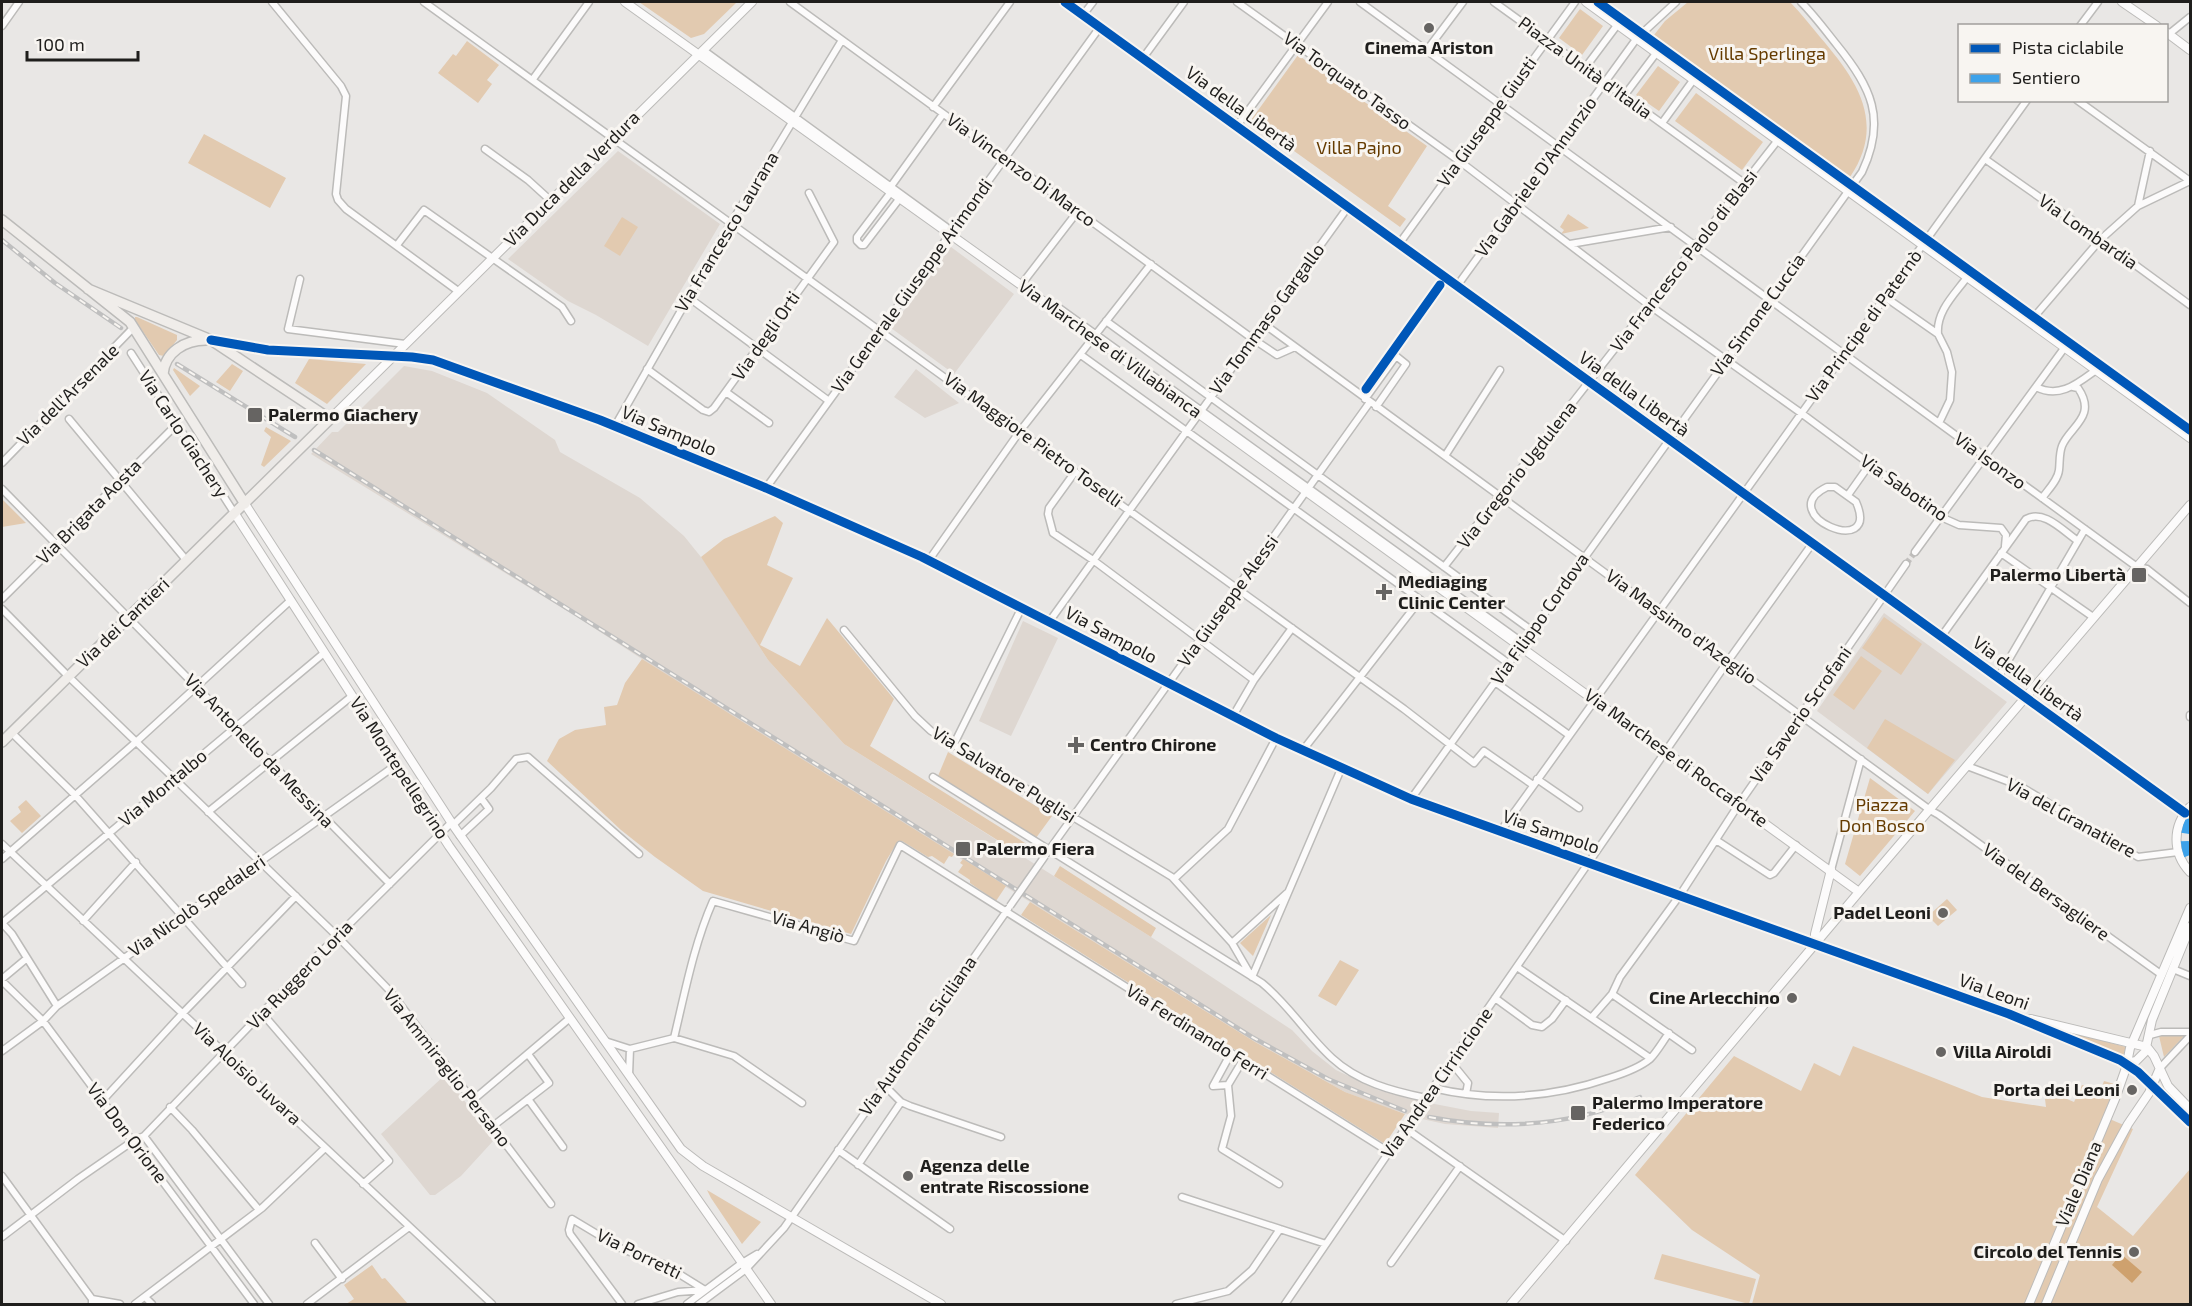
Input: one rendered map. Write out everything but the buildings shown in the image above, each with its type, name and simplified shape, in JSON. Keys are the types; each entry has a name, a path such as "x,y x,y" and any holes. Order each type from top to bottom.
{"main road":[{"path":"2,220 134,327 245,504"},
{"path":"88,289 211,340 330,419"},
{"path":"164,374 165,362 177,349 199,340 211,340"},
{"name":"Via dei Cantieri","path":"5,736 187,561 232,511 245,504 330,419"}],"street":[{"path":"2,26 19,2"},
{"path":"272,2 341,86 346,96 337,173 338,200 458,291"},
{"name":"Via Maggiore Pietro Toselli","path":"424,2 1237,588 1474,763 1484,751 1535,782"},
{"path":"533,79 589,2"},
{"name":"Via Marchese di Villabianca","path":"625,2 700,52 1522,644"},
{"name":"Via Duca della Verdura","path":"330,419 752,2"},
{"name":"Via Vincenzo Di Marco","path":"790,2 1253,339 1277,355 1295,347"},
{"path":"933,107 1010,2"},
{"name":"Via della Libertà","path":"1065,2 1884,596 2188,810"},
{"path":"1083,15 1093,2"},
{"path":"1143,58 1184,2"},
{"name":"Via Torquato Tasso","path":"1237,2 1458,160 1649,305"},
{"path":"1237,126 1328,2"},
{"name":"Via Isonzo","path":"1360,2 1984,457 2137,567 2147,569 2190,603"},
{"path":"1428,50 1463,2"},
{"name":"Piazza Unità d'Italia","path":"1494,2 1662,123 1694,79"},
{"name":"Via Giuseppe Giusti","path":"1399,244 1575,2"},
{"path":"1586,2 2190,438"},
{"name":"Via Gabriele D'Annunzio","path":"1457,286 1637,38 1676,2"},
{"name":"Via Simone Cuccia","path":"1668,439 1849,191 1862,172 1870,154 1874,125 1871,98 1854,66 1801,2"},
{"path":"2082,24 2098,2"},
{"path":"2122,2 2154,24"},
{"path":"2190,17 2168,33 2190,50"},
{"path":"1585,68 1618,24"},
{"name":"Via Generale Giuseppe Arimondi","path":"766,488 1100,27"},
{"name":"Via Francesco Laurana","path":"615,426 731,223 842,40"},
{"path":"1624,96 1657,52"},
{"name":"Via Principe di Paternò","path":"1500,832 2026,102"},
{"path":"2024,316 2034,317 2100,240 2138,206 2190,181 2080,102"},
{"path":"900,198 864,245 861,245 857,237 944,114"},
{"path":"1662,123 1744,183"},
{"name":"Via Francesco Paolo di Blasi","path":"1590,382 1778,140"},
{"path":"485,150 528,180 550,200"},
{"path":"2138,206 2150,151"},
{"name":"Via Lombardia","path":"1985,159 2190,305"},
{"name":"Via Marchese di Villabianca","path":"890,189 951,233"},
{"name":"Via degli Orti","path":"647,369 703,410 709,412 714,408 834,242 809,193"},
{"name":"Via Tommaso Gargallo","path":"1049,621 1348,207"},
{"path":"397,245 424,210 562,307 572,321"},
{"path":"1022,284 1078,211"},
{"path":"1570,244 1671,227"},
{"path":"929,560 1020,431 1151,264"},
{"path":"1939,423 1950,400 1952,372 1947,352 1938,334 1937,323 1941,313 1968,276"},
{"path":"300,279 288,329 405,344"},
{"path":"688,297 829,401"},
{"path":"1885,297 1938,334"},
{"name":"Via Sabotino","path":"1649,305 1801,413 1941,517 1959,525 2001,528 2006,535 2005,546"},
{"name":"Via Marchese di Villabianca","path":"1106,321 1531,630"},
{"name":"Via Massimo d'Azeglio","path":"1264,324 1862,759"},
{"name":"Via dell'Arsenale","path":"2,463 134,327"},
{"path":"211,340 268,350 392,357"},
{"path":"1915,552 2066,347"},
{"name":"Via Carlo Giachery","path":"131,353 232,511"},
{"name":"Via Marchese di Villabianca","path":"1081,355 1508,663"},
{"path":"1396,356 1406,364 1370,403 1396,356"},
{"name":"Via Sampolo","path":"392,357 433,360 615,426 766,488 929,560 1168,684 1341,769 1500,832 1815,945"},
{"path":"1445,456 1500,370"},
{"path":"2036,387 2051,392 2073,387 2096,370"},
{"name":"Via Gregorio Ugdulena","path":"1444,567 1590,382"},
{"path":"2042,498 2058,476 2063,443 2081,420 2083,405 2081,393 2078,388 2073,387"},
{"path":"726,392 769,423"},
{"name":"Via Giuseppe Alessi","path":"1047,853 1370,403"},
{"path":"69,419 119,482 187,561"},
{"name":"Via Brigata Aosta","path":"2,599 176,425"},
{"name":"Via Filippo Cordova","path":"1412,799 1668,439"},
{"path":"1848,495 1870,464"},
{"path":"1075,472 1049,508 1050,527 1053,533 1094,560 1254,680"},
{"path":"1827,487 1835,487 1848,495 1856,502 1861,519 1858,526 1851,530 1835,530 1814,514 1811,507 1812,498 1818,491 1827,487"},
{"name":"Via Antonello da Messina","path":"2,489 390,884"},
{"name":"Via Montepellegrino","path":"245,504 460,836 686,1154 941,1305"},
{"path":"1511,1305 1859,892 2188,508"},
{"name":"Via Montepellegrino","path":"232,511 441,833 768,1303"},
{"path":"1941,637 2026,519 2038,516 2078,541"},
{"path":"1998,678 2085,529"},
{"path":"254,544 265,537"},
{"name":"Via Andrea Cirrincione","path":"1285,1305 1666,751 1812,544"},
{"path":"2001,553 2093,617"},
{"name":"Via Saverio Scrofani","path":"1592,1017 1612,994 1620,977 1680,896 1739,804 1906,564"},
{"path":"2,860 136,742 291,600"},
{"path":"1303,750 1420,600"},
{"name":"Via Ammiraglio Persano","path":"2,609 68,676 337,936 390,991 551,1204"},
{"path":"953,747 1021,609"},
{"path":"1233,716 1254,680 1292,628"},
{"name":"Via Salvatore Puglisi","path":"844,630 923,725 953,747 1174,879 1232,943 1252,977"},
{"name":"Via Marchese di Roccaforte","path":"1522,644 1831,870"},
{"name":"Via Montalbo","path":"2,923 324,653"},
{"path":"1495,682 1569,735"},
{"path":"208,812 352,696"},
{"path":"5,736 75,795 242,984"},
{"path":"1174,879 1228,829 1276,738"},
{"name":"Via Ruggero Loria","path":"2,1237 133,1141 144,1136 337,936 441,833 481,798 516,759 528,757 639,854"},
{"path":"1815,945 1815,934 1831,870 1862,759 1930,810"},
{"name":"Via Nicolò Spedaleri","path":"2,1051 43,1021 57,1006 123,958 396,765"},
{"name":"Via del Granatiere","path":"1967,766 2019,786 2138,857 2178,852"},
{"path":"1252,977 1341,769"},
{"name":"Via Salvatore Puglisi","path":"933,777 1047,853 1252,977 1280,999 1319,1044 1345,1068 1388,1089 1426,1098"},
{"path":"1535,782 1579,808"},
{"path":"460,836 489,809 481,798"},
{"name":"Via del Bersagliere","path":"1930,810 1939,814 2162,975"},
{"path":"2188,810 2177,832 2178,852 2190,872"},
{"path":"1716,840 1770,875 1796,845"},
{"name":"Via Aloisio Juvara","path":"2,844 492,1305"},
{"name":"Via Angiò","path":"674,1038 713,900 854,940 900,846 1008,909"},
{"name":"Via Autonomia Siciliana","path":"744,1266 763,1251 791,1217 1047,853"},
{"path":"83,921 136,862"},
{"path":"1831,870 1859,892"},
{"path":"1232,943 1289,890"},
{"path":"103,1100 296,896"},
{"name":"Viale Diana","path":"2029,1305 2115,1099 2132,1042 2190,908"},
{"name":"Via Ferdinando Ferri","path":"1008,909 1389,1152"},
{"path":"2,923 12,934 57,1006"},
{"path":"2127,1063 2138,1060 2145,1046 2150,1035 2152,1020 2190,927"},
{"name":"Via Leoni","path":"1815,945 2009,1014 2127,1063 2190,1122"},
{"path":"2,980 26,959"},
{"path":"1517,967 1650,1058"},
{"path":"2173,969 2190,976"},
{"name":"Via Don Orione","path":"2,980 43,1021 254,1305"},
{"path":"549,989 562,980"},
{"path":"1612,994 1692,1050"},
{"path":"1495,998 1532,1025 1542,1027 1552,1019 1566,1000"},
{"path":"262,1013 389,1161 363,1184"},
{"name":"Via Leoni","path":"2009,1014 2145,1046"},
{"path":"473,1100 570,1018"},
{"path":"2121,1039 2133,1035 2141,1025"},
{"path":"2150,1035 2161,1032 2190,1034"},
{"path":"1433,1088 1494,1097 1553,1093 1585,1086 1624,1073 1650,1058 1669,1033"},
{"path":"2160,1068 2190,1034"},
{"path":"2150,1035 2154,1056"},
{"path":"604,1040 630,1049 674,1038 734,1056 802,1103"},
{"path":"2128,1053 2135,1047 2145,1046"},
{"path":"2145,1046 2154,1056 2168,1086 2190,1109"},
{"path":"629,1075 630,1049"},
{"path":"1228,1085 1213,1086 1231,1053"},
{"path":"493,1126 549,1083 528,1054"},
{"path":"1243,1060 1228,1085 1231,1116 1222,1149 1279,1184"},
{"path":"1451,1062 1468,1083 1466,1094"},
{"name":"Viale Diana","path":"2046,1305 2098,1179 2128,1124 2153,1086 2160,1068"},
{"path":"884,1085 902,1102 1001,1137"},
{"path":"528,1099 563,1147"},
{"path":"858,1165 902,1102"},
{"path":"170,1107 259,1210"},
{"path":"1405,1128 1566,1240"},
{"name":"Via Don Orione","path":"144,1136 269,1305"},
{"path":"661,1147 673,1138"},
{"path":"135,1305 259,1210 325,1148"},
{"path":"838,1150 950,1229"},
{"path":"1391,1263 1460,1166"},
{"path":"2,1176 92,1302 120,1305"},
{"path":"1182,1197 1326,1244"},
{"name":"Via Porretti","path":"622,1305 570,1234 572,1219 622,1249 663,1264 705,1290"},
{"path":"308,1305 409,1227"},
{"path":"1176,1305 1228,1291 1252,1270 1280,1229"},
{"path":"315,1243 342,1279"},
{"path":"687,1305 705,1290 744,1266"},
{"path":"699,1305 744,1266"},
{"path":"638,1305 678,1292 705,1290"},
{"path":"145,1296 152,1305"}],"shaded area":[{"path":"618,151 720,224 648,346 568,301 508,259"},
{"path":"951,247 1014,294 954,374 891,328"},
{"path":"404,366 432,371 487,393 555,440 560,452 640,498 684,536 705,562 768,660 844,744 1151,937 1292,1030 1312,1051 1336,1070 1378,1090 1419,1101 1471,1111 1499,1113 1498,1128 1445,1124 1384,1107 1345,1092 1255,1042 696,694 577,617 311,454 332,432 338,432"},
{"path":"916,369 959,403 925,418 894,397"},
{"path":"1884,613 2007,702 1928,794 1817,711"},
{"path":"1023,621 1058,638 1011,736 979,721"},
{"path":"445,1075 494,1140 461,1176 435,1195 430,1195 381,1134"},
{"path":"2121,1254 2142,1272 2132,1283 2112,1265"}],"green space":[{"path":"639,2 737,2 704,34 691,38"},
{"name":"Villa Sperlinga","path":"1688,2 1790,2 1794,6 1845,69 1862,102 1866,120 1866,138 1861,157 1850,177 1654,35 1665,21"},
{"path":"1580,9 1603,26 1582,55 1559,38"},
{"path":"467,41 499,65 487,80 492,84 478,103 438,73 453,54 456,56"},
{"name":"Villa Pajno","path":"1298,55 1427,146 1388,206 1406,219 1400,227 1251,120"},
{"path":"1658,66 1680,82 1659,111 1636,95"},
{"path":"1696,93 1763,142 1742,170 1675,121"},
{"path":"204,134 286,178 270,208 188,163"},
{"path":"1568,214 1589,228 1561,234 1564,230 1560,227"},
{"path":"622,217 638,227 620,256 604,246"},
{"path":"137,317 177,335 177,340 164,356 159,355 135,320"},
{"path":"309,359 366,364 327,404 295,383"},
{"path":"232,364 243,371 230,391 216,382"},
{"path":"174,368 200,386 190,396 173,370"},
{"path":"266,427 291,441 264,467 261,465 271,437 264,431"},
{"path":"2,499 26,523 2,527"},
{"path":"775,516 783,523 767,565 793,578 760,645 800,666 827,618 894,699 870,746 1033,848 1026,858 844,744 768,660 701,557 724,539"},
{"path":"1884,617 1922,644 1901,675 1862,648"},
{"path":"1861,656 1882,671 1854,710 1833,695"},
{"path":"642,659 954,854 952,857 949,856 944,864 898,841 851,934 703,891 621,830 547,761 559,739 575,730 606,725 604,707 617,705 625,683"},
{"path":"1885,719 1955,760 1928,794 1867,748"},
{"path":"948,752 1052,816 1036,838 938,776"},
{"name":"Piazza Don Bosco","path":"1870,778 1915,811 1860,876 1845,864"},
{"path":"26,800 41,816 22,833 10,821 21,812 18,807"},
{"path":"963,859 1006,886 996,901 958,872 963,865 960,863"},
{"path":"1060,866 1156,928 1151,937 1054,876"},
{"name":"Padel Leoni","path":"1947,899 1957,910 1938,926 1928,916"},
{"path":"1030,902 1255,1042 1345,1092 1405,1114 1385,1144 1021,915"},
{"path":"1271,915 1253,956 1240,943"},
{"path":"1340,960 1359,970 1336,1006 1318,996"},
{"path":"2054,1028 2126,1047 2123,1056 2054,1030"},
{"path":"2185,1035 2164,1057 2159,1036"},
{"path":"1853,1046 1982,1097 2046,1107 2045,1099 2055,1094 2074,1102 2082,1085 2101,1089 2104,1081 2118,1085 2105,1117 2133,1129 2097,1207 2133,1236 2190,1169 2190,1304 1752,1304 1760,1275 1692,1230 1635,1175 1734,1056 1801,1091 1814,1063 1840,1076"},
{"path":"707,1190 761,1222 742,1244 711,1198"},
{"path":"1662,1254 1756,1279 1749,1304 1654,1279"},
{"path":"372,1265 382,1279 385,1278 408,1304 346,1304 354,1299 344,1285"}],"tunnel":[{"path":"1906,564 1915,552"}],"railway":[{"path":"2,240 55,283 121,328"},
{"path":"177,364 295,437"},
{"path":"314,450 1252,1037 1328,1079 1405,1111"},
{"path":"1429,1117 1483,1124 1536,1123 1588,1114 1640,1097"}],"marked path":[{"path":"2190,819 2185,840 2190,860"}],"cycle path":[{"path":"1065,2 2185,813"},
{"path":"1598,2 2190,430"},
{"path":"1366,389 1440,285"},
{"path":"211,340 268,350 433,360 600,420 766,488 922,557 1276,738 1411,799 2009,1014 2120,1060 2138,1072 2190,1122"}],"place":[{"name":"Cinema Ariston","path":"1429,28"},
{"name":"Palermo Giachery","path":"255,415"},
{"name":"Palermo Libertà","path":"2139,575"},
{"name":"Mediaging Clinic Center","path":"1384,592"},
{"name":"Centro Chirone","path":"1076,745"},
{"name":"Palermo Fiera","path":"963,849"},
{"name":"Padel Leoni","path":"1943,913"},
{"name":"Cine Arlecchino","path":"1792,998"},
{"name":"Villa Airoldi","path":"1941,1052"},
{"name":"Porta dei Leoni","path":"2132,1090"},
{"name":"Palermo Imperatore Federico","path":"1578,1113"},
{"name":"Agenza delle entrate Riscossione","path":"908,1176"},
{"name":"Circolo del Tennis","path":"2134,1252"}]}
